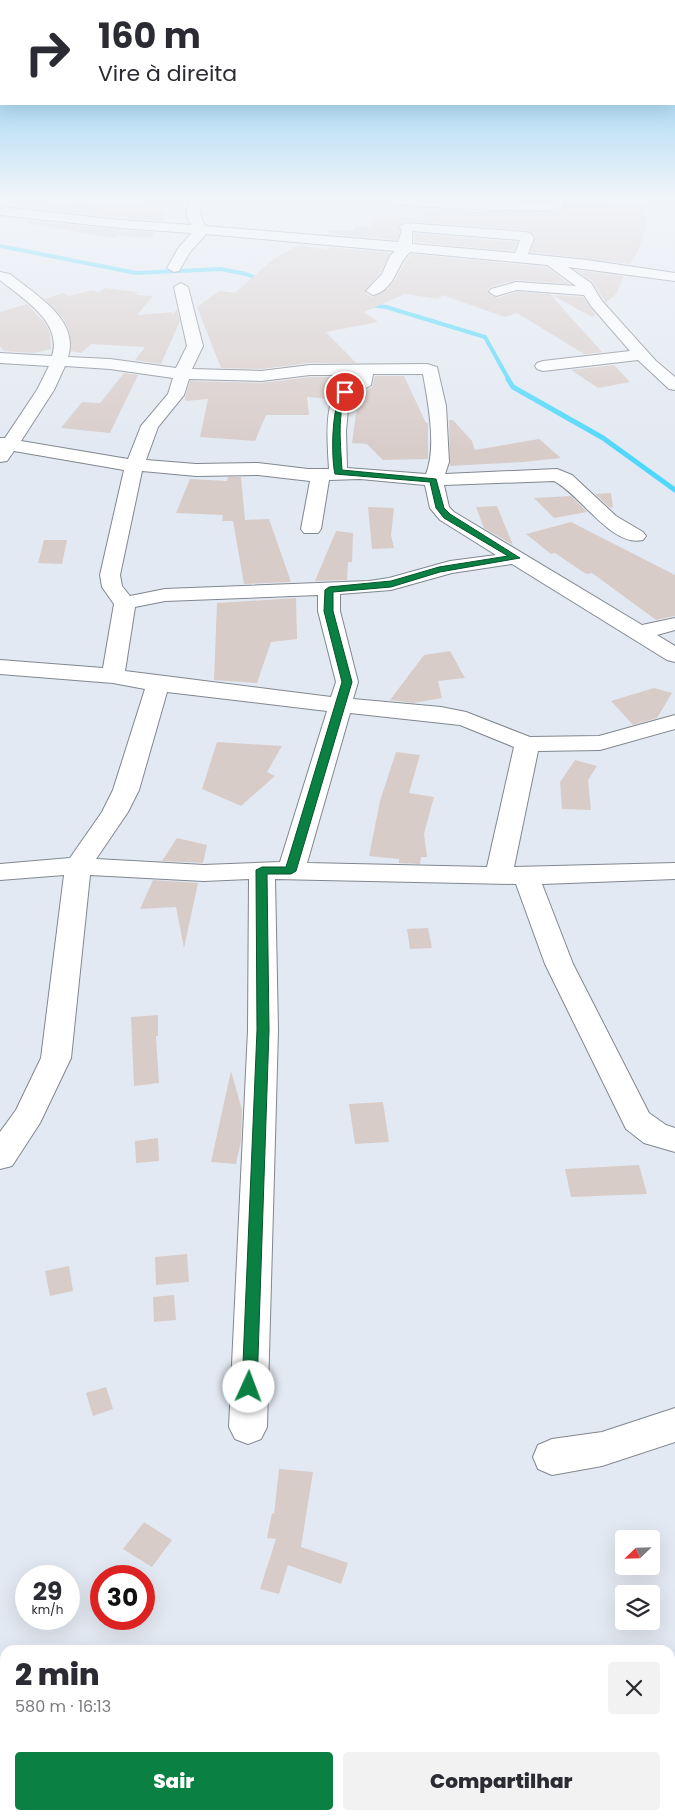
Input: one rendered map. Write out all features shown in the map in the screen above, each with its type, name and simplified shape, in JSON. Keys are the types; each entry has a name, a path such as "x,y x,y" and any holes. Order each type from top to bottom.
{"street":[{"path":"11,282 62,328 59,360 55,374 3,448 134,466 155,465 196,470 258,469 433,480 557,475 565,479 608,520 636,536"},
{"path":"374,291 383,282"},
{"path":"582,282 596,303 642,355 675,385"},
{"path":"496,292 516,286 589,291"},
{"path":"113,676 125,603 112,587 110,575 134,466 150,426 172,402 195,346 180,287"},
{"path":"543,366 642,355"},
{"path":"0,358 127,365 182,374 261,376 310,370 418,368 431,370 437,406 440,462 433,480 440,508 447,516 641,632 675,655"},
{"path":"311,529 329,473 341,398 345,392 365,381 365,370"},
{"path":"125,603 165,596 329,590 391,584 436,570 516,558"},
{"path":"248,1427 263,1030 276,871 347,682 329,611 329,590"},
{"path":"641,632 675,624"},
{"path":"0,667 113,676 158,684 441,714 466,719 527,744 578,745 600,743 675,722"},
{"path":"0,1157 29,1115 56,1058 78,866 115,812 126,790 158,684"},
{"path":"527,744 512,876 559,964 637,1121 655,1134 675,1140"},
{"path":"0,872 78,866 168,873 276,871 512,876 675,871"},
{"path":"552,1457 602,1449 675,1425"}],"building":[{"path":"247,282 372,282 365,290 365,293 372,297 388,289 393,282 509,282 490,287 487,292 497,298 517,292 550,294 602,352 553,358 584,354 517,313 505,317 442,295 438,299 405,294 364,312 378,322 326,332 356,363 310,363 261,369 221,368 197,307 219,291 235,293"},
{"path":"542,282 567,282 570,284"},
{"path":"593,282 621,282 616,294 606,303"},
{"path":"105,288 137,292 136,295 153,296 137,315 172,312 173,314 177,309 180,321 161,364 135,360 145,347 91,344 81,353 71,351 69,330 63,318 45,299 63,293 69,296 93,290 98,293"},
{"path":"552,295 583,297 595,314 592,317"},
{"path":"27,304 45,323 50,333 51,349 34,353 4,351 0,346 0,312"},
{"path":"614,365 630,382 598,388 571,370"},
{"path":"124,373 138,375 110,433 61,428 82,402 100,403"},
{"path":"375,376 404,376 426,423 428,423 428,459 383,460 367,444 352,443 357,406 352,406 351,399 372,387"},
{"path":"310,377 355,377 355,379 338,387 331,399 307,397 309,415 266,415 255,441 200,437 208,399 186,401 185,397 190,381 261,383"},
{"path":"449,420 453,420 472,441 475,450 539,439 561,458 450,466"},
{"path":"228,477 241,477 245,520 269,519 291,582 244,584 233,521 222,521 223,515 176,513 190,479 227,481"},
{"path":"611,493 613,507 610,508 595,494"},
{"path":"571,496 587,512 554,518 534,498"},
{"path":"497,506 513,545 484,528 476,507"},
{"path":"368,507 394,508 391,535 394,548 372,549"},
{"path":"571,522 675,575 675,616 656,620 592,573 586,574 555,553 551,554 526,534"},
{"path":"336,531 353,533 352,562 348,562 347,580 315,581"},
{"path":"44,540 67,540 62,564 38,563"},
{"path":"296,598 297,639 271,642 257,683 214,680 217,603"},
{"path":"450,651 465,678 438,681 442,698 413,703 390,700 424,655"},
{"path":"654,688 672,693 657,718 633,725 611,701"},
{"path":"217,742 282,746 267,772 275,776 241,806 202,789"},
{"path":"396,752 420,755 409,793 434,797 424,834 427,857 421,857 420,864 399,863 399,859 369,856 380,801"},
{"path":"575,760 597,766 588,780 591,810 562,809 560,782"},
{"path":"177,838 207,845 203,863 162,861"},
{"path":"153,880 198,883 184,948 176,907 140,909"},
{"path":"428,928 432,948 410,949 407,929"},
{"path":"158,1015 158,1036 156,1036 159,1083 134,1086 131,1017"},
{"path":"231,1071 242,1110 241,1141 236,1164 211,1162"},
{"path":"383,1102 389,1142 355,1144 349,1104"},
{"path":"158,1138 159,1161 136,1163 135,1141"},
{"path":"639,1165 647,1194 571,1197 565,1169"},
{"path":"187,1254 189,1282 156,1285 155,1257"},
{"path":"69,1266 73,1291 50,1296 45,1271"},
{"path":"174,1295 176,1320 154,1322 153,1297"},
{"path":"106,1387 113,1409 93,1416 86,1393"},
{"path":"279,1469 313,1472 301,1547 348,1563 341,1584 288,1565 279,1594 260,1589 276,1539 267,1538 272,1513 274,1514"},
{"path":"144,1522 172,1540 153,1565 149,1565 123,1549"}],"waterway":[{"path":"369,305 386,307 485,337 509,380"},
{"path":"508,379 513,387 603,438 675,490"}],"route":[{"path":"249,1387 263,1030 262,870 291,871 347,682 329,611 329,590 391,584 450,567 516,558 447,516 440,508 433,480 338,472 336,435 341,398 345,392"}]}
